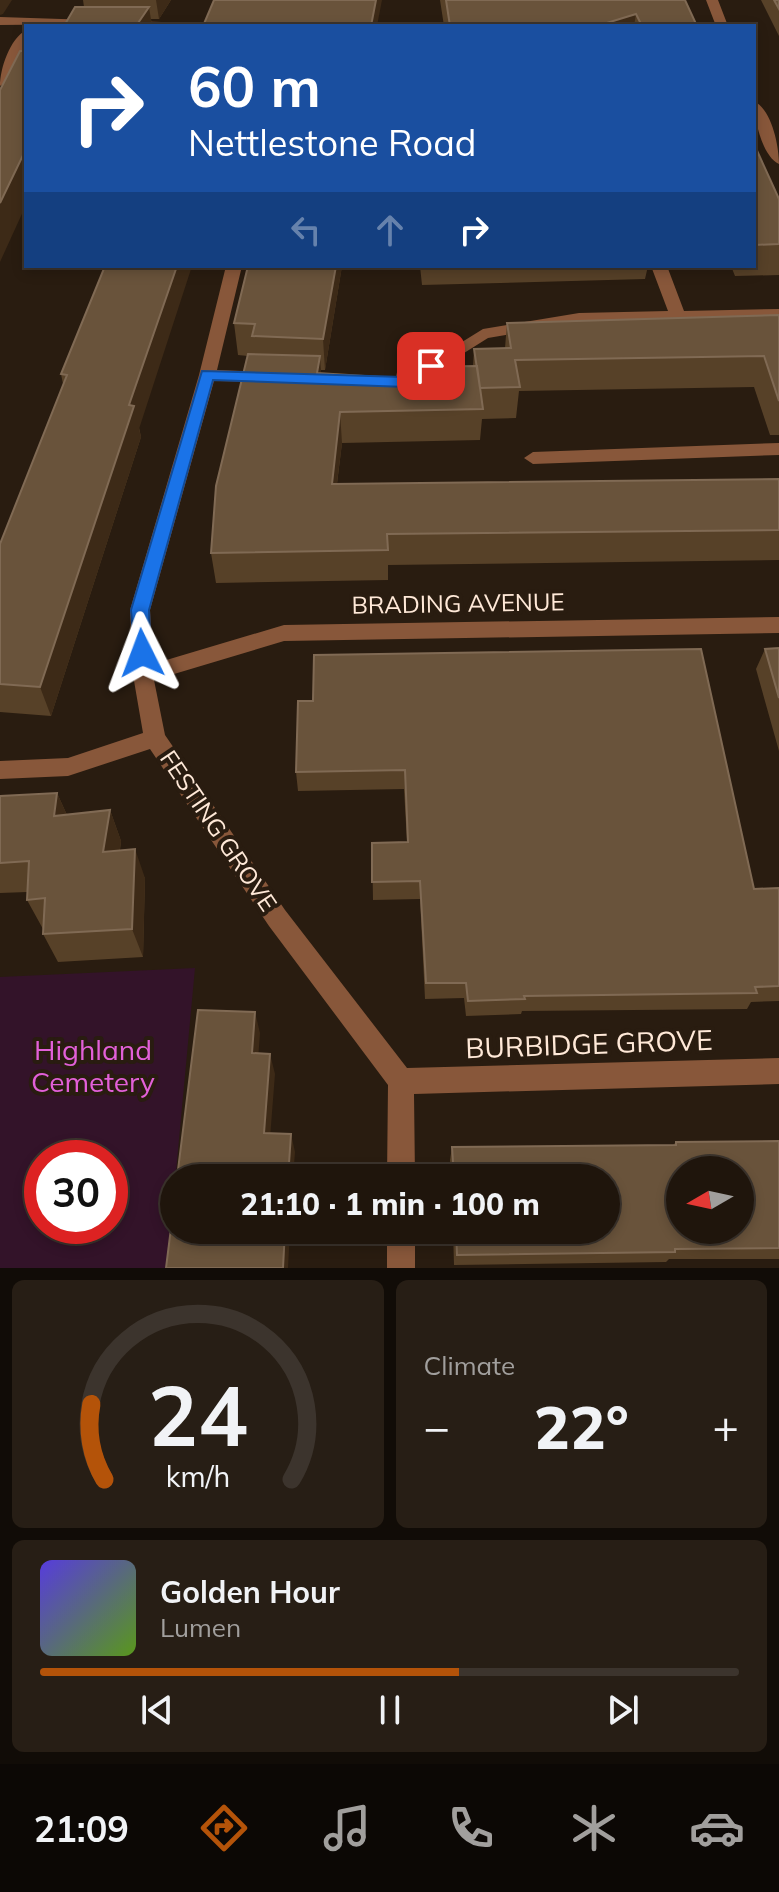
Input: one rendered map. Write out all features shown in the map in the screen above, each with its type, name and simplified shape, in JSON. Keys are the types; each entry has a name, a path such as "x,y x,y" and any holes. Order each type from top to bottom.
{"street":[{"path":"712,0 721,24"},
{"path":"0,21 24,26"},
{"path":"0,82 24,38"},
{"path":"756,114 779,160"},
{"name":"FESTING GROVE","path":"234,268 207,375 140,610 143,675 155,738 277,918 401,1081"},
{"path":"660,268 677,314"},
{"path":"390,381 406,382 483,334 579,318 779,314"},
{"path":"207,375 283,377"},
{"path":"533,458 779,449"},
{"name":"BRADING AVENUE","path":"143,675 284,633 779,625"},
{"path":"0,770 68,767 155,738"},
{"name":"BURBIDGE GROVE","path":"401,1081 779,1071"},
{"path":"401,1081 401,1164"},
{"path":"401,1244 401,1268"}],"green space":[{"name":"Highland Cemetery","path":"195,968 177,1164 160,1164 160,1244 169,1244 167,1268 0,1268 0,977"}],"building":[{"path":"214,0 376,0 371,24 204,24"},
{"path":"446,0 685,0 696,24 641,24 636,14 604,24 450,24"},
{"path":"75,7 149,7 137,24 65,24"},
{"path":"20,51 24,51 24,153 0,203 0,90"},
{"path":"756,148 779,199 779,244 756,245"},
{"path":"104,268 176,268 129,405 134,406 40,687 0,684 0,544 67,375 61,374"},
{"path":"248,268 336,268 323,339 252,336 255,324 234,323"},
{"path":"779,315 779,401 764,356 515,360 520,387 480,388 474,349 511,348 507,323"},
{"path":"248,354 320,356 317,373 397,378 399,367 477,366 483,409 340,412 332,484 779,479 779,530 387,534 388,550 211,553 216,486"},
{"path":"779,648 779,698 765,649"},
{"path":"701,649 754,889 779,888 779,986 755,987 757,993 524,996 525,999 468,1001 466,983 426,983 420,881 372,882 372,843 408,842 405,770 296,772 298,701 313,701 314,655"},
{"path":"57,793 54,816 110,810 103,852 135,849 132,929 43,934 45,898 27,900 29,861 0,863 0,796"},
{"path":"198,1010 255,1012 252,1053 270,1054 264,1133 291,1134 289,1164 179,1164"},
{"path":"779,1141 779,1248 457,1255 457,1244 620,1244 620,1164 453,1164 452,1147 676,1145 676,1142"},
{"path":"169,1244 284,1244 283,1268 166,1268"}],"route":[{"path":"142,653 140,610 207,375 406,382 431,366"}]}
